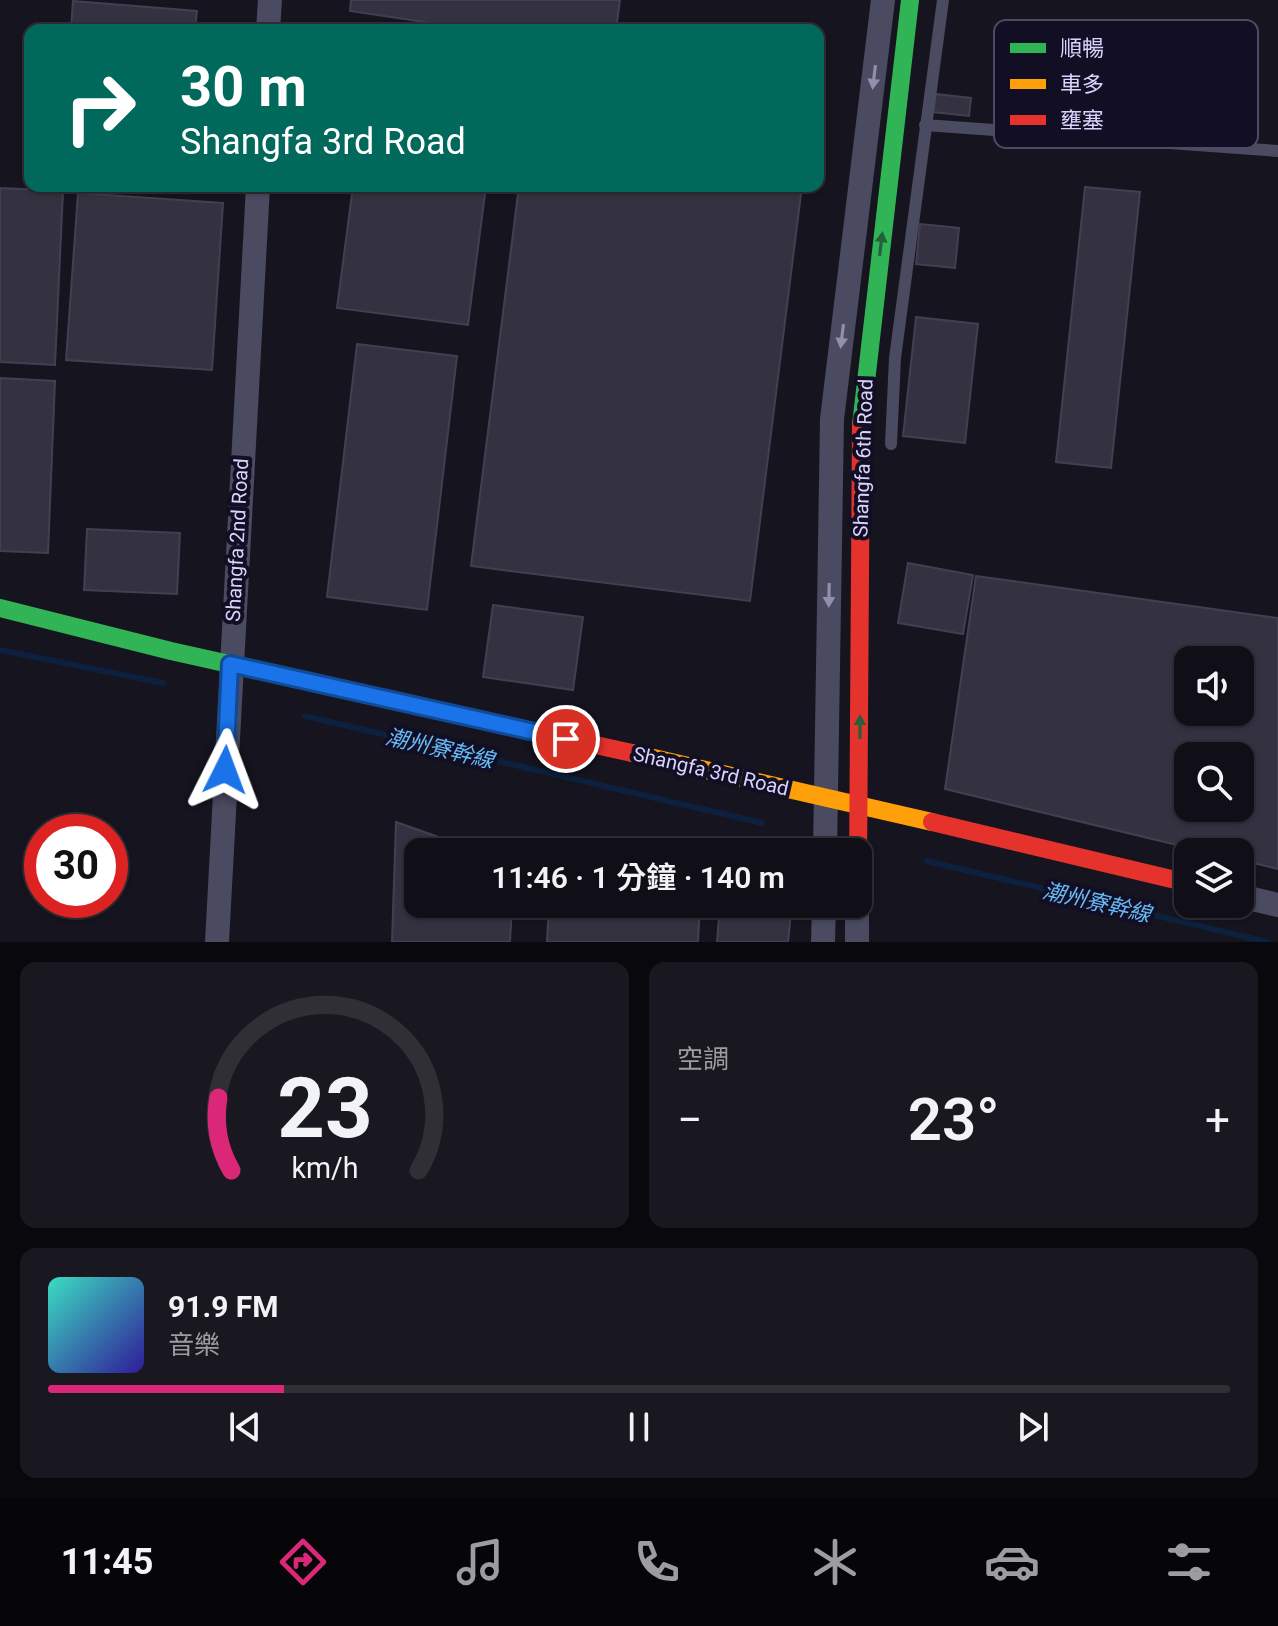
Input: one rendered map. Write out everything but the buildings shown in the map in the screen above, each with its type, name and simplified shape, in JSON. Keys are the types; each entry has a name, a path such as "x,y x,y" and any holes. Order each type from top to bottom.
{"street":[{"path":"268,24 270,0"},
{"name":"Shangfa 6th Road","path":"825,838 832,419 883,0"},
{"name":"Shangfa 6th Road","path":"858,838 861,412 910,0"},
{"name":"Shangfa 2nd Road","path":"217,942 258,192"},
{"name":"Shangfa 3rd Road","path":"0,608 230,664 826,797 1174,880"},
{"path":"1254,899 1278,905"},
{"path":"823,942 824,918"},
{"path":"857,918 857,942"}],"lane":[{"path":"891,444 895,358 943,0"},
{"path":"925,125 994,130"},
{"path":"1237,148 1278,151"}],"waterway":[{"name":"潮州寮幹線","path":"0,650 163,683"},
{"name":"潮州寮幹線","path":"305,716 762,823"},
{"name":"潮州寮幹線","path":"927,861 1267,942"}],"traffic: fast":[{"path":"861,425 910,0"},
{"path":"0,608 171,651 368,695"}],"traffic: slow":[{"path":"632,753 932,822"}],"traffic: jam":[{"path":"858,838 861,425"},
{"path":"368,695 632,753"},
{"path":"932,822 1174,880"}],"route":[{"path":"225,770 230,664 566,739"}]}
